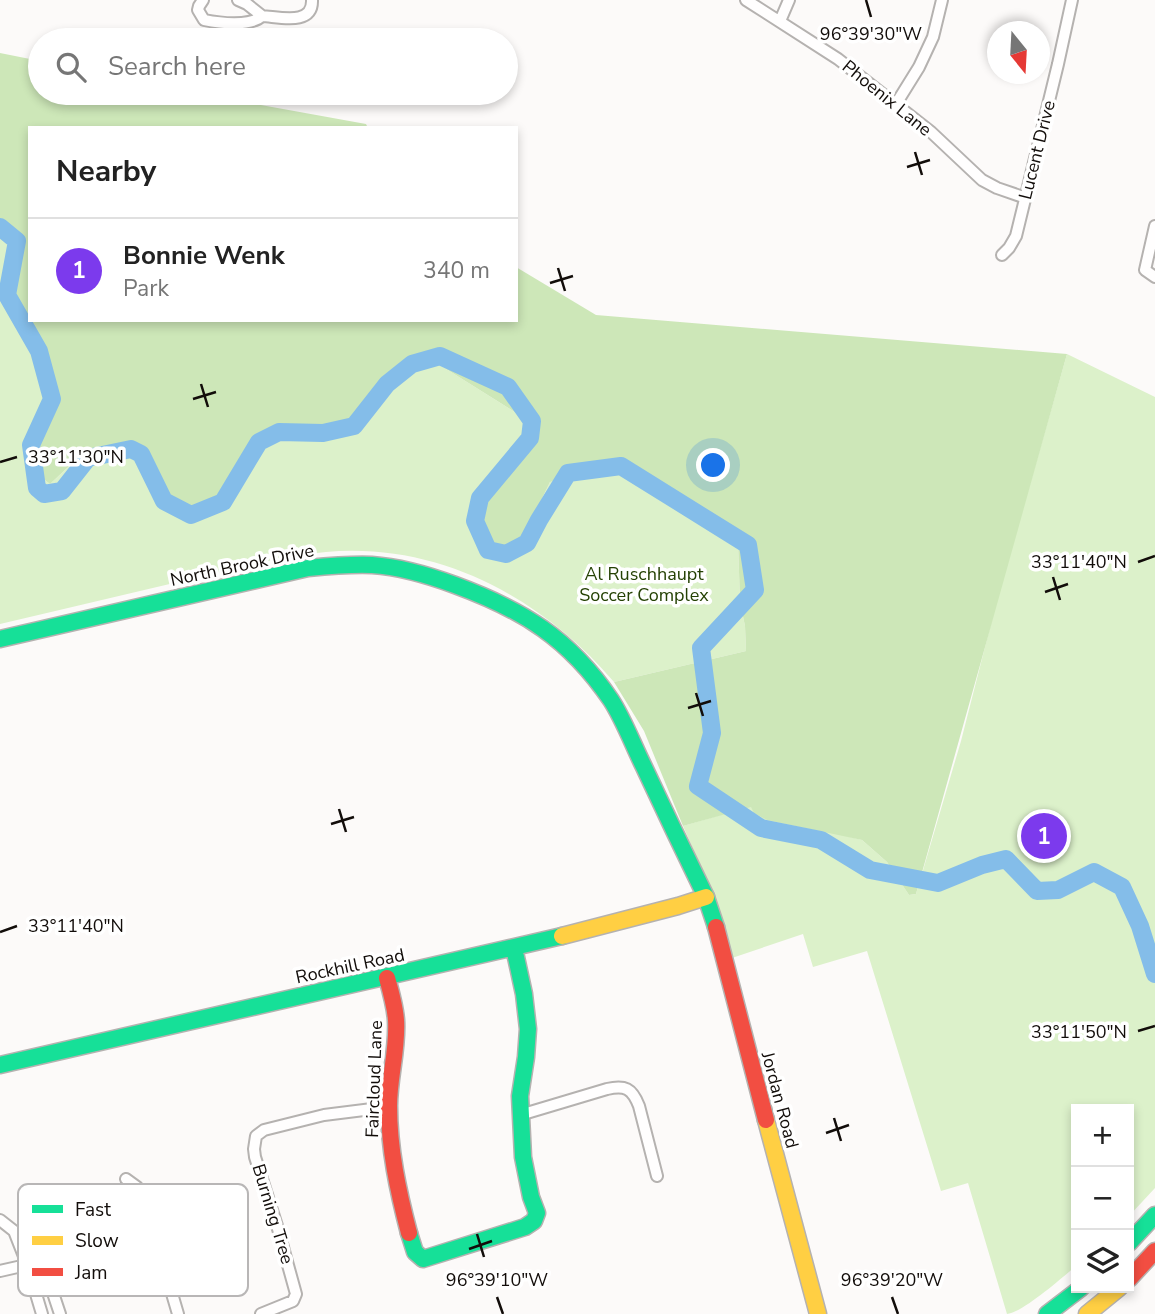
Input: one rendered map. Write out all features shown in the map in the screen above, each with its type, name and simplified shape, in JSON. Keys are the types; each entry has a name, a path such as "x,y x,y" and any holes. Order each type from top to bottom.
{"street":[{"path":"203,0 198,10 204,20 242,23 258,20 262,16"},
{"path":"238,0 262,16 299,19 310,12 312,0"},
{"name":"Phoenix Lane","path":"746,0 838,59 931,132 982,180 1026,198"},
{"path":"780,21 789,0"},
{"path":"895,104 919,67 929,45 942,0"},
{"name":"Lucent Drive","path":"1002,255 1016,236 1072,0"},
{"path":"1155,226 1145,270 1155,277"},
{"name":"North Brook Drive","path":"0,639 308,568 341,564 408,570 492,598 522,614 558,640 598,680 624,724 706,897"},
{"name":"Rockhill Road","path":"0,1065 514,948 706,897"},
{"name":"Jordan Road","path":"706,897 818,1314"},
{"path":"514,948 528,1029 520,1115 607,1089 624,1088 635,1096 639,1106 657,1176"},
{"name":"Faircloud Lane","path":"387,978 396,1024 388,1107 390,1144 396,1182 412,1244 415,1252 423,1259 534,1222 537,1213 525,1170 520,1115"},
{"name":"Burning Tree","path":"261,1314 293,1301 296,1288 255,1157 256,1136 264,1130 324,1115 388,1107"},
{"path":"127,1179 133,1184"},
{"path":"1134,1238 1155,1215"},
{"path":"0,1220 18,1234"},
{"path":"13,1231 18,1243"},
{"path":"1134,1274 1155,1251"},
{"path":"0,1271 18,1267"},
{"path":"1047,1314 1074,1293"},
{"path":"1087,1314 1113,1293"},
{"path":"36,1296 42,1314"},
{"path":"54,1296 60,1314"},
{"path":"173,1296 178,1314"}],"green space":[{"path":"0,53 28,59 28,105 261,105 367,126 28,126 28,322 518,322 518,268 596,315 1067,354 916,894 909,895 887,862 862,840 767,820 754,813 751,807 683,826 644,731 614,682 746,651 740,602 738,542 686,508 660,486 638,476 609,471 550,482 520,544 502,548 483,537 475,500 526,442 529,421 427,357 394,381 358,428 276,424 212,512 163,509 149,491 144,468 135,454 81,455 50,484 29,468 30,429 51,388 11,295 19,247 0,232"},
{"name":"Al Ruschhaupt Soccer Complex","path":"0,232 19,247 11,295 51,388 30,429 29,468 50,484 81,455 135,454 144,468 149,491 212,512 276,424 358,428 394,381 427,357 529,421 526,442 475,500 520,544 550,482 609,471 638,476 660,486 686,508 738,542 740,602 746,651 614,682 586,652 555,625 521,601 448,567 409,556 368,551 326,552 275,560 0,624"},
{"path":"1067,354 1155,397 1155,1188 1134,1211 1134,1104 1071,1104 1071,1270 1032,1301 1007,1314 968,1183 941,1191 867,951 813,967 803,934 732,958 717,904 683,826 751,806 862,840 887,862 909,895 916,894 961,741 996,604"}],"waterway":[{"path":"0,227 17,241 7,295 39,351 52,399 31,445 37,488 44,494 62,491 88,458 131,449 141,454 164,501 191,515 223,502 259,442 279,432 323,433 354,426 387,384 412,364 440,356 508,387 532,421 530,438 480,498 475,521 488,550 506,554 527,543 568,473 621,466 748,545 755,590 701,648 712,733 698,786 761,828 821,840 870,870 938,883 982,865 1006,859 1037,891 1058,890 1094,872 1122,887 1140,926 1155,974"}],"traffic: fast":[{"path":"0,639 316,567 364,565 393,568 435,578 480,595 523,616 561,643 595,678 611,700 706,897 716,927"},
{"path":"0,1065 562,936"},
{"path":"409,1233 415,1252 423,1259 525,1227 534,1221 537,1213 523,1157 520,1096 528,1029 514,948"},
{"path":"1134,1238 1155,1215"},
{"path":"1047,1314 1074,1293"}],"traffic: slow":[{"path":"562,936 706,897"},
{"path":"766,1120 818,1314"},
{"path":"1087,1314 1113,1293"}],"traffic: jam":[{"path":"716,927 766,1120"},
{"path":"387,978 395,1010 396,1031 389,1122 392,1154 409,1233"},
{"path":"1134,1274 1155,1251"}],"place":[{"name":"Bonnie Wenk","path":"1044,836"}]}
